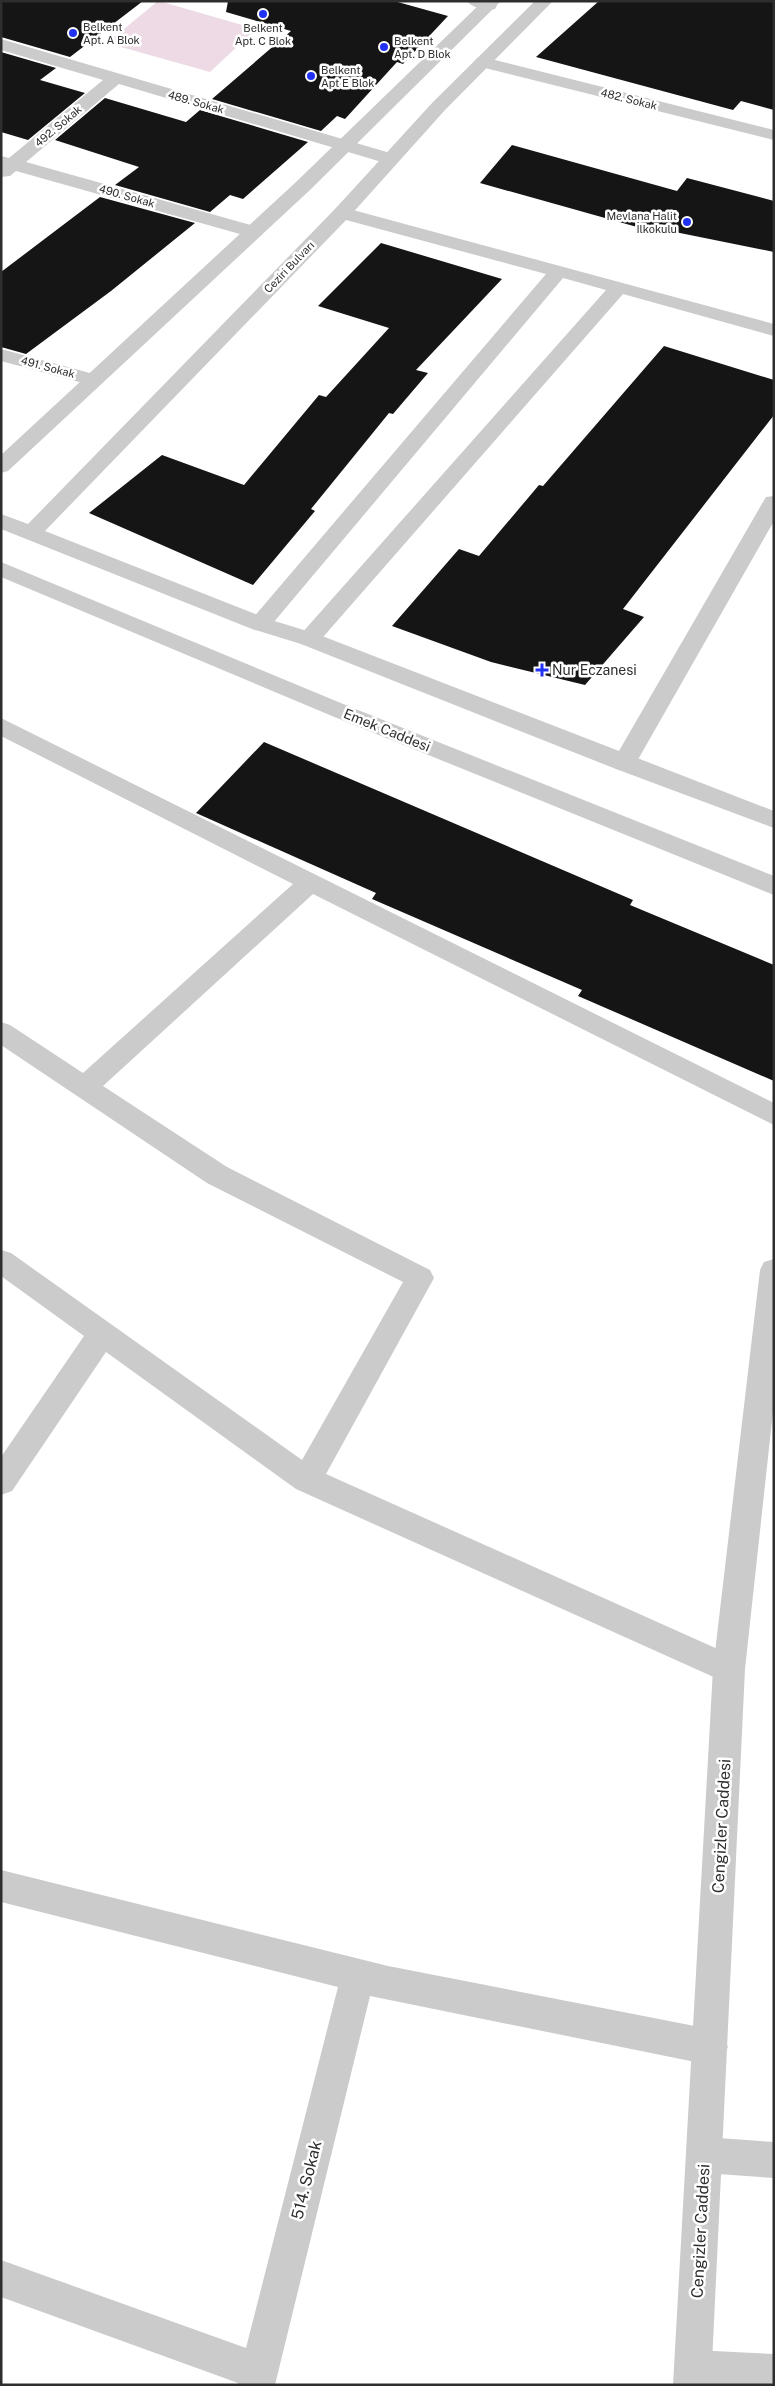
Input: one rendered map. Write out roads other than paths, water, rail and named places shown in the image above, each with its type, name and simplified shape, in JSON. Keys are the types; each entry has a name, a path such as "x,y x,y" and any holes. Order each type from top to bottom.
{"street":[{"name":"Ceziri Bulvarı","path":"32,532 342,212 439,106 544,1"},
{"path":"1,467 346,144 485,3"},
{"name":"489. Sokak","path":"1,44 346,144 391,159"},
{"name":"482. Sokak","path":"483,62 774,135"},
{"name":"492. Sokak","path":"5,166 115,78"},
{"name":"490. Sokak","path":"5,166 254,232"},
{"path":"342,212 774,330"},
{"path":"260,624 558,272"},
{"path":"310,639 619,287"},
{"name":"491. Sokak","path":"1,355 94,380"},
{"path":"624,763 774,502"},
{"path":"1,521 260,624 310,639 774,820"},
{"name":"Emek Caddesi","path":"1,569 340,710 774,886"},
{"path":"1,726 774,1115"},
{"path":"85,1087 312,882"},
{"path":"1,1032 217,1175 420,1278 307,1480"},
{"path":"1,1261 307,1480 729,1669"},
{"name":"Cengizler Caddesi","path":"693,2377 729,1669 774,1270"},
{"path":"1,1482 102,1334"},
{"path":"1,1886 358,1976 710,2046"},
{"name":"514. Sokak","path":"257,2378 358,1976"},
{"path":"704,2155 774,2160"},
{"path":"1,2278 257,2378"},
{"path":"693,2377 774,2373"}],"place":[{"name":"Belkent Apt. C Blok","path":"263,14"},
{"name":"Belkent Apt. A Blok","path":"73,33"},
{"name":"Belkent Apt. D Blok","path":"384,47"},
{"name":"Belkent Apt E Blok","path":"311,76"},
{"name":"Mevlana Halit İlkokulu","path":"687,222"},
{"name":"Nur Eczanesi","path":"542,670"}]}
